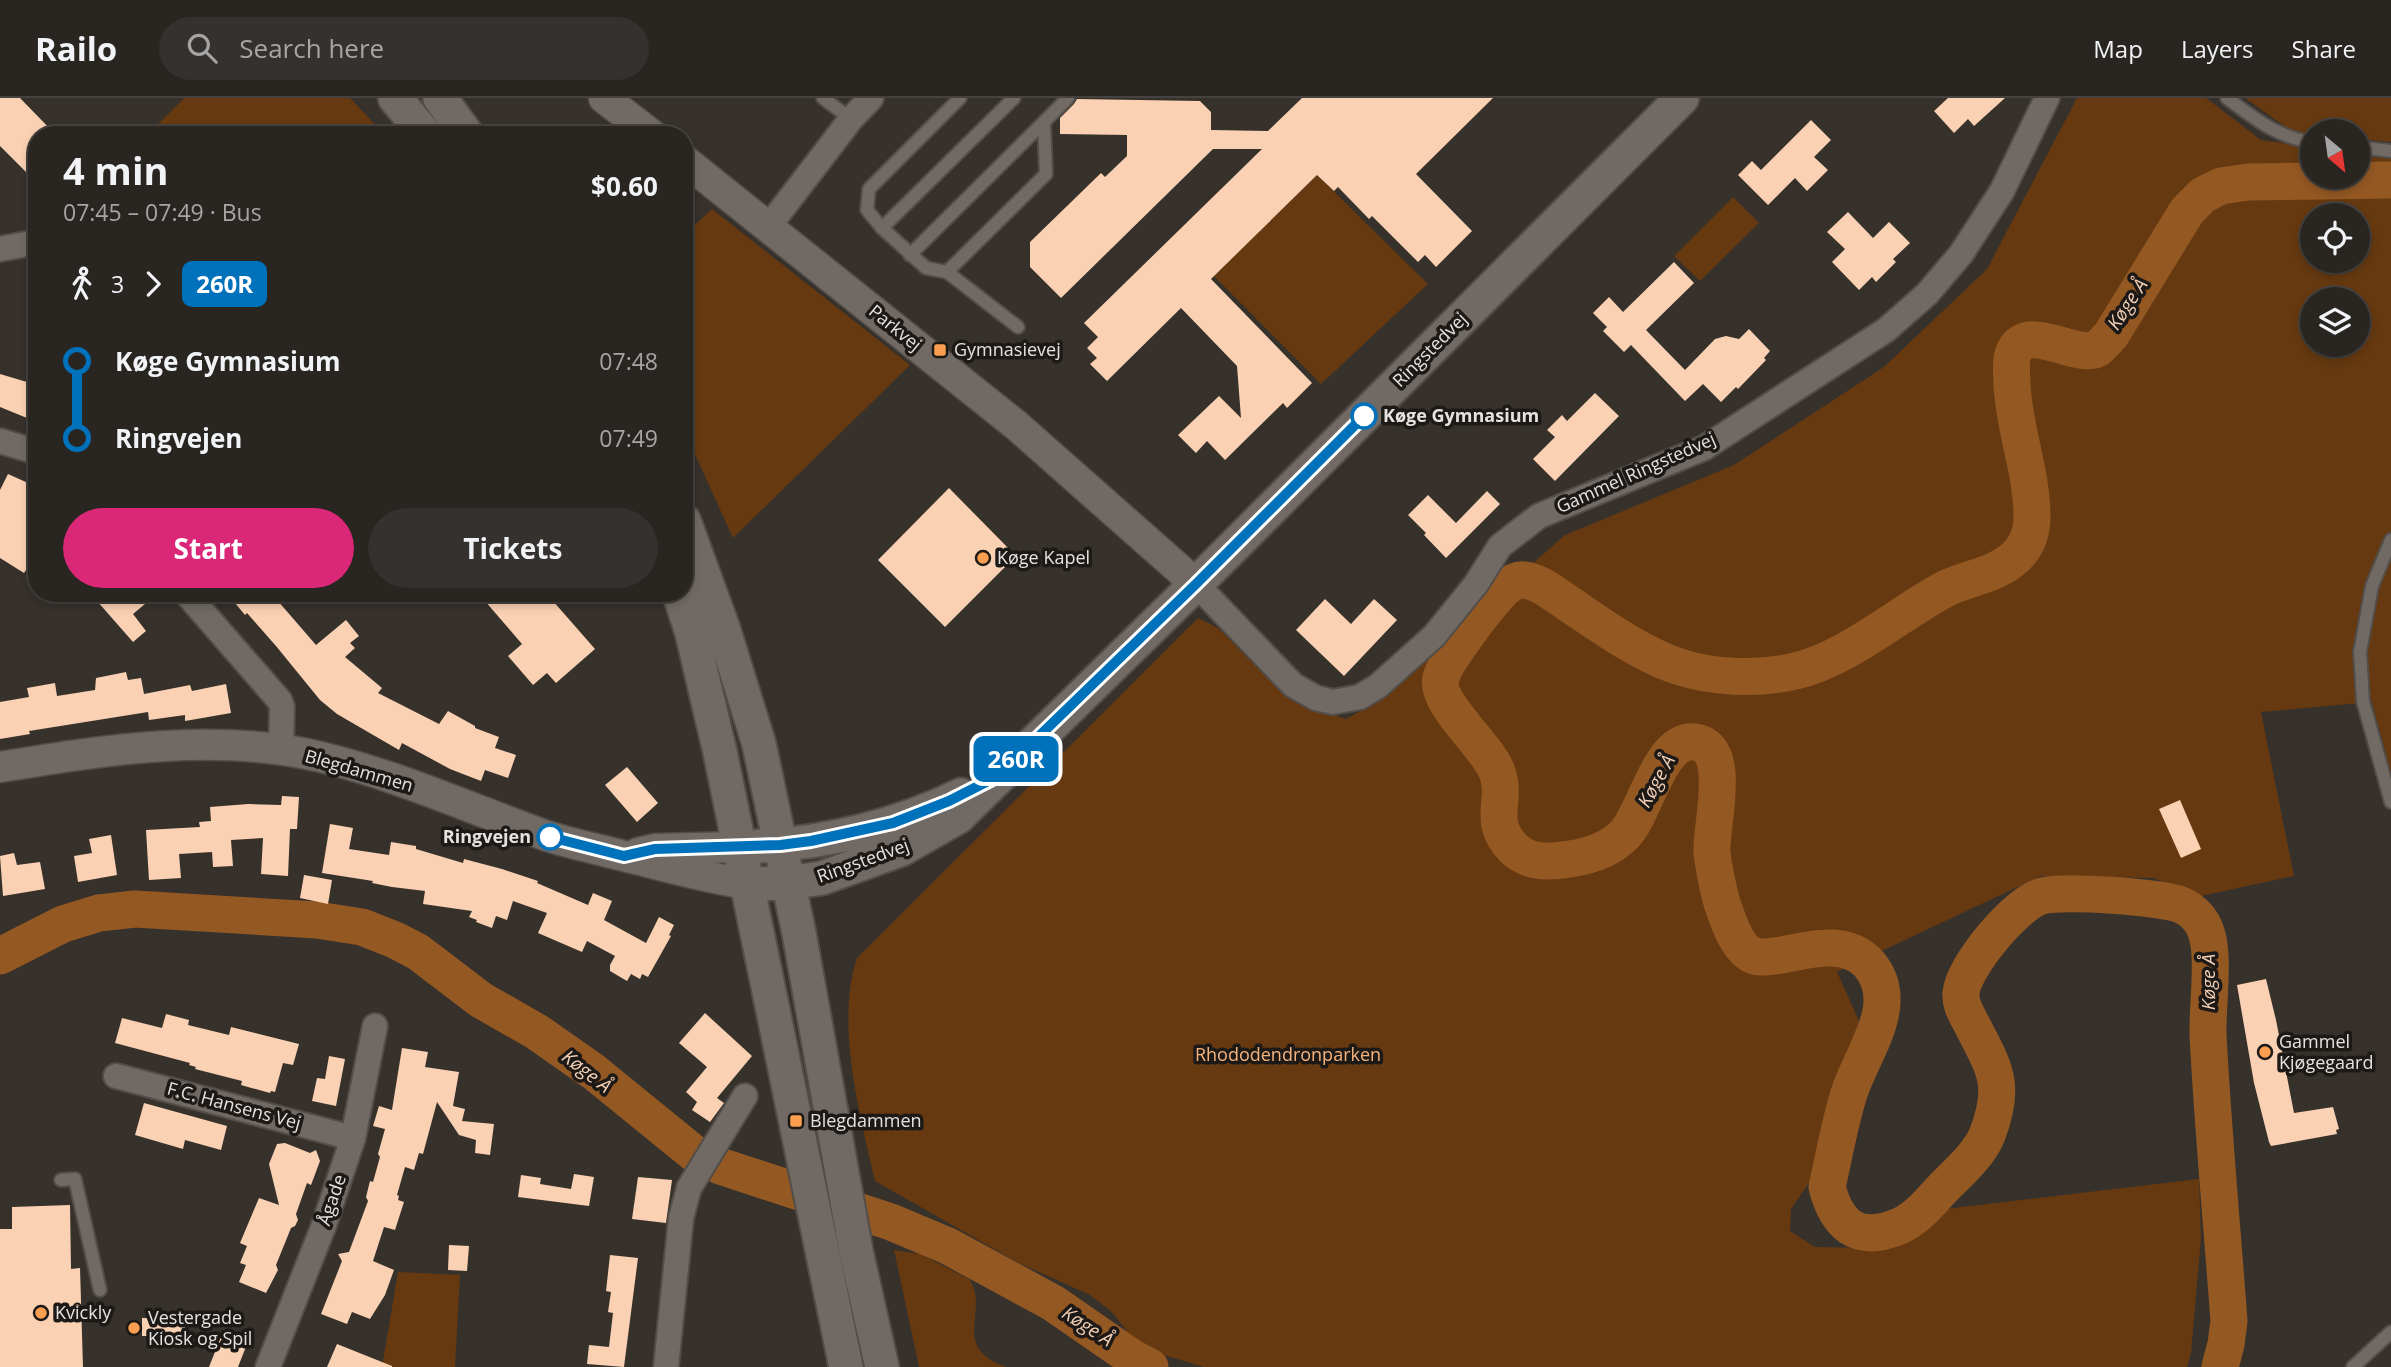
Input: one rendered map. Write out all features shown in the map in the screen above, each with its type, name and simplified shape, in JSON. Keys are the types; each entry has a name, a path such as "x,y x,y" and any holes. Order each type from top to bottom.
{"main road":[{"path":"395,98 418,126"},
{"path":"440,98 460,126"},
{"name":"Ringstedvej","path":"748,884 788,883 822,878 902,849 958,817 1196,584 1682,98"},
{"path":"693,546 723,628 758,744 813,1007 856,1251 881,1367"},
{"path":"682,602 692,632 748,884 846,1367"},
{"name":"Ringstedvej","path":"740,847 811,841 893,823 949,801 998,776"}],"street":[{"path":"604,98 640,126"},
{"path":"769,226 851,119 871,98"},
{"name":"Gammel Ringstedvej","path":"1196,584 1293,685 1316,698 1333,702 1360,697 1378,686 1434,636 1476,584 1500,546 1539,516 1704,448 1886,331 1927,294 1961,254 2002,191 2048,98"},
{"name":"Parkvej","path":"693,167 1016,425 1196,584"},
{"path":"0,249 28,244"},
{"path":"0,441 28,450"},
{"path":"194,602 280,701 281,751"},
{"name":"Blegdammen","path":"0,766 147,746 241,747 321,757 405,782 550,837 711,879 748,884"},
{"name":"Blegdammen","path":"624,856 655,849 740,847"},
{"name":"Ågade","path":"268,1367 324,1226 353,1138 375,1026"},
{"name":"F.C. Hansens Vej","path":"116,1076 353,1138"},
{"path":"666,1367 681,1218 689,1188 745,1097"}],"lane":[{"path":"823,98 851,119"},
{"path":"960,98 869,189 867,210 882,228 926,268 947,272 1018,327"},
{"path":"882,228 1014,98"},
{"path":"910,255 1068,98"},
{"path":"2227,98 2265,126 2300,141"},
{"path":"947,272 1045,174 1044,122"},
{"path":"2370,149 2391,151"},
{"path":"2391,540 2372,586 2360,652 2363,701 2391,802"},
{"path":"61,1180 75,1179 100,1290"},
{"path":"2353,1367 2391,1332"}],"green space":[{"path":"184,98 350,98 376,126 156,126"},
{"name":"Rhododendronparken","path":"2077,98 2206,98 2261,140 2300,145 2300,189 2370,189 2370,155 2391,158 2391,773 2372,702 2261,712 2294,876 2201,896 2153,878 2041,876 1837,972 1859,1021 1813,1177 1791,1209 1790,1231 1815,1247 1871,1248 1945,1209 2199,1179 2201,1238 2191,1353 2187,1367 1204,1367 1157,1353 1135,1341 1112,1312 1090,1295 1017,1262 875,1181 857,1099 849,1040 848,1011 857,958 1198,618 1218,628 1288,696 1302,705 1346,719 1371,705 1565,535 1734,465 1884,367 1987,269"},
{"path":"2245,98 2391,98 2391,142 2370,140 2370,119 2300,119 2300,134 2294,133"},
{"path":"1317,175 1428,284 1321,384 1214,276"},
{"path":"1733,197 1759,223 1700,281 1674,256"},
{"path":"712,209 910,365 733,538 693,450 693,227"},
{"path":"894,1250 920,1254 969,1279 975,1291 974,1327 979,1349 989,1359 1007,1367 919,1367"},
{"path":"398,1272 460,1275 455,1367 382,1367"}],"building":[{"path":"0,98 20,98 47,126 28,126 28,174 0,146"},
{"path":"1302,98 1493,98 1416,174 1472,231 1436,267 1425,255 1418,262 1372,216 1369,219 1338,187 1334,191 1317,175 1211,279 1312,383 1287,408 1283,403 1225,460 1207,441 1196,453 1178,435 1219,396 1241,418 1237,366 1181,308 1107,381 1090,364 1097,358 1087,348 1098,337 1084,323 1262,149 1213,149 1061,298 1030,267 1030,242 1101,173 1105,177 1127,156 1127,135 1060,134 1060,118 1077,99 1200,101 1211,112 1211,130 1268,131"},
{"path":"1948,98 2005,98 1974,126 1968,119 1954,133 1934,111"},
{"path":"1811,120 1831,140 1814,157 1828,170 1807,191 1795,178 1768,205 1738,175 1752,161 1761,170"},
{"path":"1848,212 1873,238 1889,222 1910,243 1893,259 1896,262 1876,282 1872,277 1859,290 1832,262 1845,249 1827,232"},
{"path":"1674,262 1694,283 1646,330 1685,370 1715,339 1726,336 1739,339 1749,329 1770,351 1764,358 1766,360 1721,402 1703,384 1685,401 1631,345 1624,352 1603,331 1607,327 1593,313 1609,297 1623,312"},
{"path":"0,374 28,382 27,418 0,407"},
{"path":"1595,393 1619,416 1555,481 1533,459 1555,437 1547,430 1562,415 1567,421"},
{"path":"8,474 28,483 28,567 24,573 0,558 0,490"},
{"name":"Køge Kapel","path":"949,488 1016,556 945,627 878,560"},
{"path":"1487,491 1500,504 1446,558 1408,515 1428,495 1456,523"},
{"path":"1325,599 1351,624 1374,599 1397,620 1344,676 1296,630"},
{"path":"98,602 145,604 133,614 146,631 133,642"},
{"path":"279,602 316,645 346,620 359,636 350,643 355,648 345,657 382,688 378,693 439,724 448,711 475,728 499,737 495,748 516,755 508,778 485,770 481,781 450,769 402,743 399,750 337,714 320,700 276,646 235,603"},
{"path":"486,602 554,602 595,649 556,683 547,673 533,685 508,656 522,644"},
{"path":"126,672 128,680 141,678 144,694 190,685 192,691 226,684 231,713 185,721 185,715 149,720 148,712 29,731 30,734 0,739 0,702 29,697 27,688 55,683 57,696 95,690 96,678"},
{"path":"627,767 658,803 637,822 605,785"},
{"path":"282,796 299,797 297,829 290,829 288,876 261,874 263,838 231,840 233,866 213,867 212,852 179,854 181,878 149,880 146,830 200,827 199,822 211,821 210,807 281,805"},
{"path":"2180,800 2201,849 2181,858 2159,809"},
{"path":"330,824 353,828 349,849 389,855 391,842 416,846 416,849 463,863 464,859 538,881 537,883 588,905 593,893 612,901 604,920 646,943 659,917 674,925 669,935 671,936 648,977 642,974 640,979 631,974 627,981 610,971 615,956 587,941 582,952 538,933 547,913 513,901 507,920 496,916 492,928 469,917 472,911 423,904 425,891 322,873"},
{"path":"111,835 117,875 78,882 74,856 92,853 89,839"},
{"path":"14,853 17,865 40,862 45,889 3,896 0,856"},
{"path":"304,875 332,880 328,904 300,898"},
{"name":"Gammel Kjøgegaard","path":"2266,979 2294,1113 2333,1107 2339,1129 2336,1130 2337,1134 2271,1146 2269,1142 2254,1083 2237,985"},
{"path":"705,1013 752,1056 717,1098 724,1103 710,1122 692,1110 697,1102 686,1092 707,1067 679,1043"},
{"path":"166,1014 189,1020 188,1025 229,1035 231,1027 299,1044 293,1065 283,1063 275,1092 270,1093 241,1085 242,1081 195,1069 190,1063 115,1043 122,1018 162,1028"},
{"path":"402,1048 428,1052 425,1067 459,1072 453,1106 465,1109 462,1121 494,1124 490,1155 475,1153 476,1140 459,1135 437,1102 423,1154 419,1153 414,1170 405,1167 397,1195 398,1200 404,1202 395,1230 384,1227 373,1261 394,1270 385,1295 370,1319 352,1312 347,1324 321,1314 342,1261 338,1254 349,1252 368,1201 366,1197 380,1157 378,1154 385,1129 373,1126 379,1106 392,1110"},
{"path":"329,1056 345,1059 336,1106 312,1101 317,1078 325,1079"},
{"path":"144,1103 227,1126 221,1150 185,1140 183,1149 135,1135"},
{"path":"285,1143 310,1153 316,1150 320,1161 311,1185 307,1183 296,1214 298,1220 291,1228 276,1265 278,1270 266,1293 239,1282 246,1265 240,1263 247,1246 240,1243 259,1198 279,1205 269,1164 277,1144"},
{"path":"574,1174 594,1177 589,1206 518,1197 521,1175 541,1178 540,1184 571,1189"},
{"path":"638,1177 672,1180 666,1223 632,1219"},
{"name":"Kvickly","path":"70,1205 71,1269 80,1268 83,1367 0,1367 0,1229 12,1229 12,1207"},
{"path":"449,1245 469,1246 467,1271 448,1270"},
{"path":"610,1255 638,1258 624,1367 587,1364 589,1345 609,1347 613,1313 608,1312 611,1292 606,1291"},
{"path":"142,1318 185,1319 185,1336 142,1336"},
{"path":"224,1329 249,1339 238,1367 209,1367"},
{"path":"337,1344 392,1366 392,1367 327,1367"}],"waterway":[{"name":"Køge Å","path":"2220,1367 2229,1321 2208,1035 2210,954 2204,928 2193,913 2181,905 2154,899 2053,894 2031,901 2005,923 1971,968 1961,993 1964,1009 1986,1052 1995,1077 1996,1102 1987,1135 1969,1162 1911,1219 1883,1231 1860,1231 1843,1221 1827,1187 1848,1097 1881,1013 1879,980 1869,964 1850,951 1828,948 1763,957 1752,955 1742,946 1724,909 1714,865 1712,841 1717,772 1714,758 1707,747 1695,742 1683,744 1672,752 1654,778 1633,824 1613,844 1578,858 1540,861 1519,853 1505,838 1499,819 1500,782 1497,772 1453,712 1441,688 1441,678 1444,669 1490,604 1506,587 1521,580 1548,589 1646,653 1703,673 1734,676 1781,674 1815,665 1854,646 1947,588 2005,565 2017,556 2024,546 2031,528 2032,516 2013,401 2011,369 2013,354 2019,344 2028,340 2039,340 2087,351 2097,349 2111,335 2187,211 2203,195 2221,186 2248,182 2391,180"},
{"name":"Køge Å","path":"0,956 63,924 99,913 135,909 317,920 362,927 418,952 481,1000 537,1032 594,1072 696,1155 720,1166 891,1222 948,1246 1053,1303 1131,1357 1150,1367"}],"bus line":[{"name":"260R","path":"550,837 624,856 655,849 780,845 811,841 893,823 949,801 998,776 1364,416"}],"place":[{"name":"Gymnasievej","path":"940,350"},
{"name":"Køge Gymnasium","path":"1364,416"},
{"name":"Køge Kapel","path":"983,558"},
{"name":"Ringvejen","path":"550,837"},
{"name":"Gammel Kjøgegaard","path":"2265,1052"},
{"name":"Blegdammen","path":"796,1121"},
{"name":"Kvickly","path":"41,1313"},
{"name":"Vestergade Kiosk og Spil","path":"134,1328"}]}
